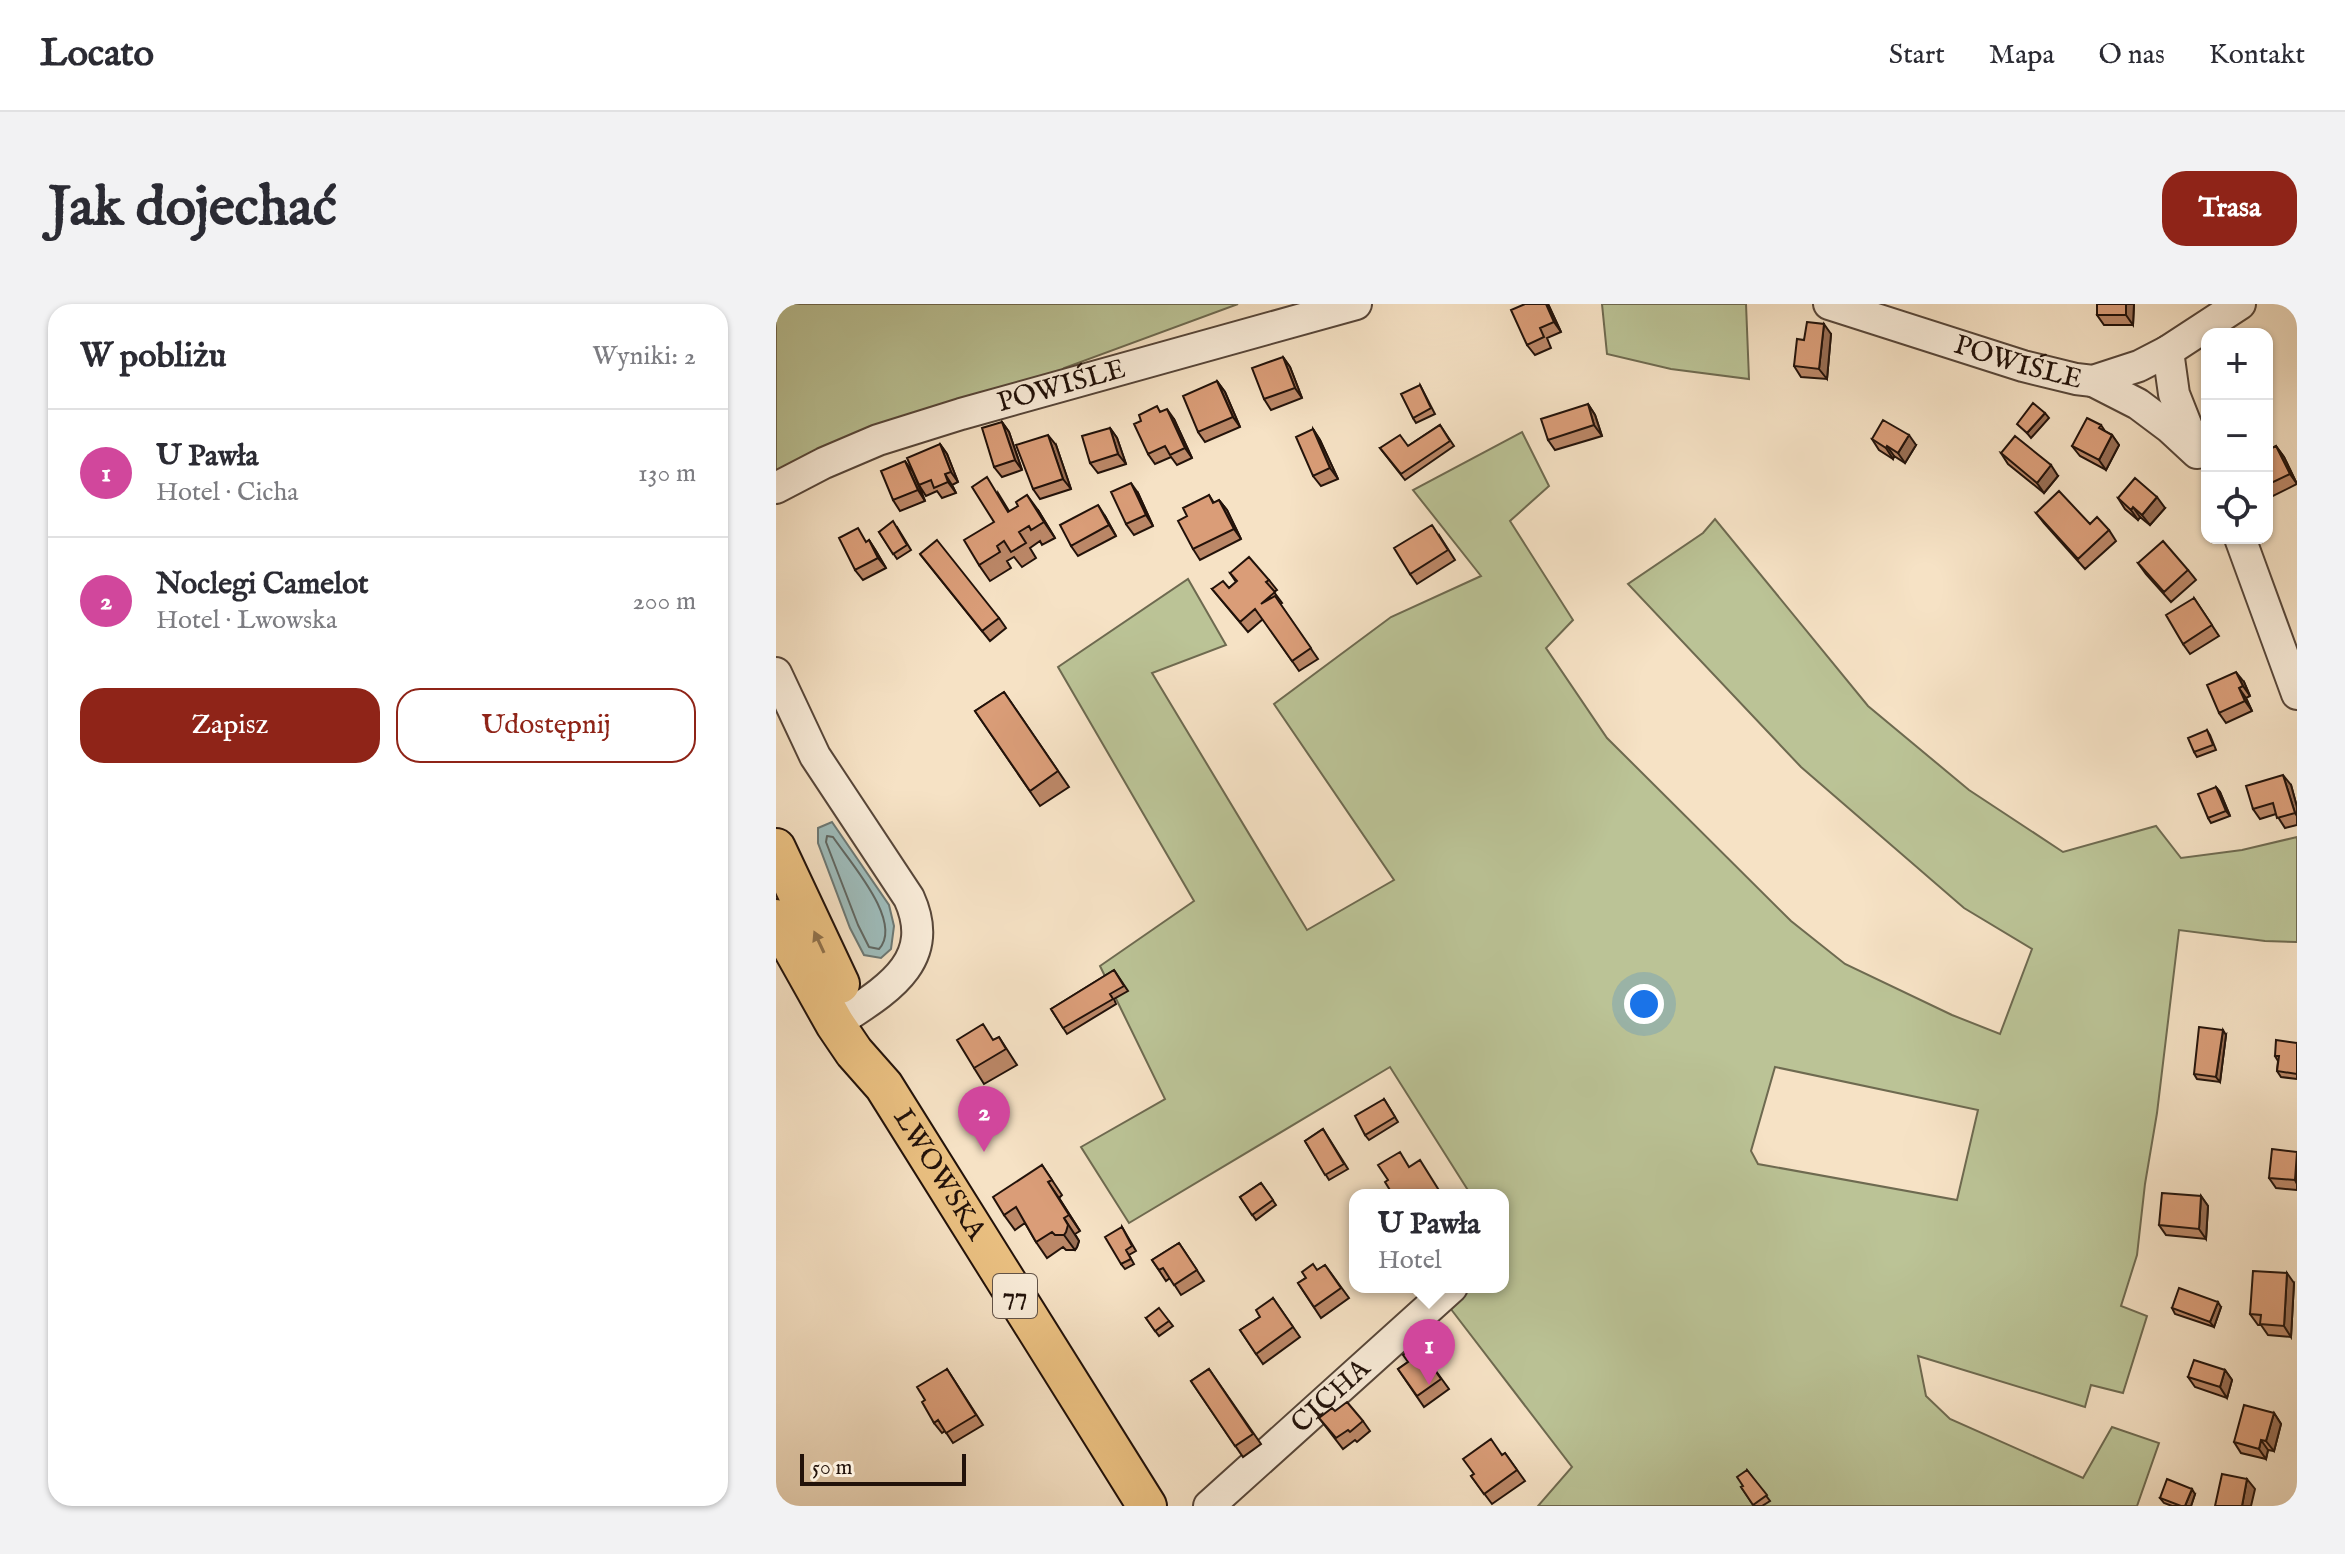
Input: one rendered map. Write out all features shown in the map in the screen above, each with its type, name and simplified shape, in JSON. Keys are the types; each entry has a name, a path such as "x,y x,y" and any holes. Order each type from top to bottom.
{"main road":[{"name":"LWOWSKA","path":"776,848 828,961 854,1052 884,1086 1147,1506"},
{"name":"LWOWSKA","path":"776,919 845,1018"}],"street":[{"name":"POWIŚLE","path":"776,488 878,440 1356,304"},
{"name":"POWIŚLE","path":"1846,306 2023,366 2093,381 2139,366 2168,351 2240,304"},
{"path":"2168,351 2174,394 2201,460"},
{"path":"2093,381 2138,404 2170,428 2201,461"},
{"path":"2242,544 2297,694"},
{"path":"776,673 815,756 909,898 916,921 916,946 905,970 891,986 845,1018"},
{"name":"CICHA","path":"1209,1506 1445,1293"}],"green space":[{"path":"776,304 1238,304 1064,368 1058,374 776,475"},
{"path":"1602,304 1746,304 1749,379 1671,369 1607,354"},
{"path":"1522,432 1549,486 1510,521 1573,620 1546,648 1607,738 1791,921 1845,964 1952,1015 2000,1034 2032,949 1964,908 1801,767 1628,584 1703,533 1715,519 1868,706 1969,790 2063,852 2156,826 2181,858 2242,850 2297,837 2297,942 2179,930 2137,1255 2121,1306 2147,1316 2123,1393 2091,1385 2085,1407 1918,1356 1926,1396 1950,1419 2083,1478 2112,1427 2159,1443 2137,1506 1538,1506 1572,1467 1447,1304 1459,1293 1509,1293 1509,1189 1467,1189 1390,1067 1129,1223 1081,1147 1165,1099 1100,966 1194,901 1058,667 1188,579 1226,645 1152,673 1307,930 1394,880 1274,704 1391,617 1481,576 1413,490","holes":["1775,1067 1978,1110 1957,1200 1758,1164 1751,1151"]}],"water":[{"path":"832,822 889,905 894,926 891,949 881,958 864,955 850,928 818,843 818,828"}],"building":[{"path":"1525,304 1546,304 1554,322 1540,328 1544,337 1527,345 1511,310"},
{"path":"2097,304 2126,304 2126,315 2097,315"},
{"path":"1807,322 1824,324 1819,369 1794,366 1797,339 1804,340"},
{"path":"1283,357 1295,388 1264,399 1252,368"},
{"path":"1217,381 1233,417 1198,432 1183,396"},
{"path":"1420,385 1431,408 1413,418 1401,394"},
{"path":"2033,403 2045,413 2027,433 2017,424"},
{"path":"1588,404 1594,425 1548,440 1541,419"},
{"path":"1157,406 1160,412 1167,409 1185,448 1170,455 1165,446 1148,454 1134,424 1141,421 1139,415"},
{"path":"2087,418 2112,435 2099,460 2072,446"},
{"path":"1883,420 1909,435 1898,453 1872,439"},
{"path":"1002,422 1015,460 994,467 982,428"},
{"path":"1440,425 1450,441 1401,474 1380,448 1400,435 1408,446"},
{"path":"1110,428 1118,454 1090,463 1082,436"},
{"path":"1313,429 1330,468 1313,476 1296,437"},
{"path":"1048,435 1063,479 1033,489 1016,445"},
{"path":"2015,436 2051,465 2037,483 2001,453"},
{"path":"940,444 951,472 945,474 948,482 934,488 931,480 919,485 907,458"},
{"path":"2276,446 2290,474 2273,482 2273,472 2273,448"},
{"path":"905,461 918,490 893,500 881,471"},
{"path":"987,477 1008,512 1027,495 1044,522 1031,530 1029,526 1019,532 1026,543 1011,552 1004,541 997,546 1000,552 979,565 964,540 994,522 972,487"},
{"path":"2135,478 2157,497 2142,515 2118,498"},
{"path":"1131,483 1146,515 1126,524 1111,492"},
{"path":"2059,491 2090,524 2097,517 2109,530 2078,559 2036,513"},
{"path":"1209,495 1213,503 1219,500 1234,529 1193,549 1178,521 1187,516 1183,508"},
{"path":"1098,505 1109,525 1071,546 1060,525"},
{"path":"893,521 907,545 893,554 879,532"},
{"path":"1432,525 1448,550 1410,574 1394,548"},
{"path":"858,528 866,542 869,540 878,558 855,570 839,538"},
{"path":"937,540 999,618 982,631 920,554"},
{"path":"2163,541 2188,570 2164,592 2138,563"},
{"path":"1249,557 1275,592 1261,604 1275,596 1311,648 1292,661 1255,609 1240,622 1212,589 1223,581 1229,588 1237,581 1230,573"},
{"path":"2194,598 2212,625 2183,644 2166,615"},
{"path":"2236,672 2243,686 2239,688 2245,701 2219,713 2207,685"},
{"path":"1004,692 1058,771 1030,791 975,711"},
{"path":"2207,730 2213,745 2194,752 2188,738"},
{"path":"2283,775 2295,813 2277,818 2273,803 2253,809 2246,786"},
{"path":"2216,787 2226,811 2208,818 2198,794"},
{"path":"1114,970 1124,986 1110,994 1113,999 1063,1028 1051,1009"},
{"path":"983,1024 993,1040 999,1037 1006,1049 974,1068 957,1040"},
{"path":"2199,1027 2223,1030 2216,1077 2194,1074"},
{"path":"2276,1040 2297,1043 2297,1074 2277,1071 2279,1056 2275,1056"},
{"path":"1384,1099 1395,1117 1365,1135 1355,1116"},
{"path":"1323,1129 1344,1164 1325,1175 1305,1141"},
{"path":"2272,1149 2297,1152 2295,1180 2269,1178"},
{"path":"1400,1152 1409,1167 1420,1160 1438,1189 1389,1189 1385,1182 1388,1180 1378,1165"},
{"path":"1042,1165 1052,1180 1048,1182 1069,1215 1064,1218 1068,1225 1064,1235 1052,1232 1036,1242 1016,1207 1004,1215 993,1197"},
{"path":"1261,1183 1273,1200 1252,1215 1240,1197"},
{"path":"2162,1193 2201,1196 2199,1229 2159,1225"},
{"path":"1122,1227 1132,1246 1126,1250 1131,1259 1121,1264 1105,1237"},
{"path":"1179,1243 1197,1270 1174,1285 1163,1268 1159,1270 1152,1260"},
{"path":"1313,1264 1317,1270 1325,1265 1341,1288 1314,1307 1298,1283 1306,1278 1302,1272"},
{"path":"2253,1271 2287,1273 2284,1326 2260,1324 2261,1315 2250,1314"},
{"path":"2179,1288 2218,1302 2210,1322 2172,1308"},
{"path":"1273,1298 1293,1327 1256,1354 1240,1330 1260,1317 1256,1310"},
{"path":"1159,1308 1169,1321 1155,1331 1146,1318"},
{"path":"1417,1345 1441,1379 1417,1396 1398,1369 1408,1362 1403,1355"},
{"path":"2194,1360 2225,1370 2220,1387 2188,1377"},
{"path":"947,1369 976,1415 946,1433 938,1420 934,1423 917,1387"},
{"path":"1209,1369 1253,1434 1235,1446 1191,1381"},
{"path":"1347,1402 1363,1421 1336,1438 1319,1418"},
{"path":"2244,1405 2274,1413 2266,1441 2261,1440 2259,1449 2234,1442"},
{"path":"1491,1439 1517,1470 1484,1494 1463,1459"},
{"path":"1747,1470 1767,1495 1753,1505 1737,1477"},
{"path":"2222,1474 2247,1479 2242,1506 2215,1506"},
{"path":"2167,1479 2192,1489 2185,1506 2160,1498"}],"place":[{"name":"Noclegi Camelot","path":"984,1152"},
{"name":"U Pawła","path":"1429,1385"}]}
